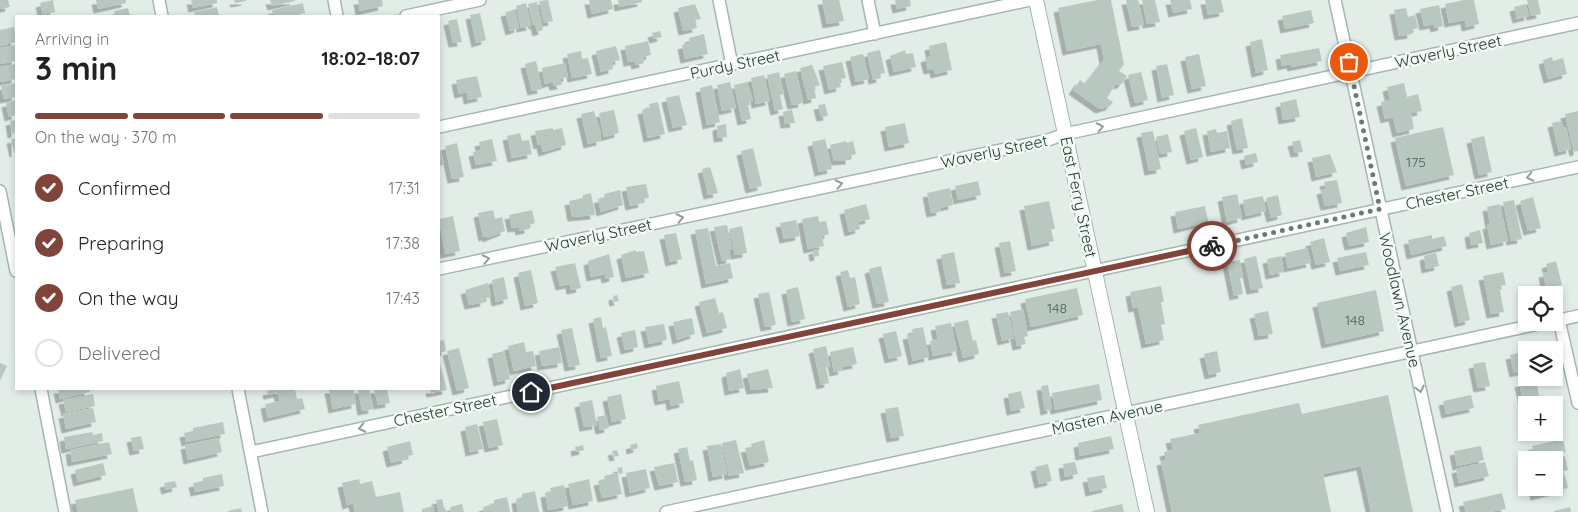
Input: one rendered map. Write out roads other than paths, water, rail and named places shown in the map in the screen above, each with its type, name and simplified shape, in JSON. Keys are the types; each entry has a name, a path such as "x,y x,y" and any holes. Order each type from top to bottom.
{"street":[{"path":"158,0 162,15"},
{"path":"334,0 337,15"},
{"path":"411,15 480,0"},
{"path":"719,0 732,64"},
{"path":"868,0 875,34"},
{"name":"Purdy Street","path":"440,127 1030,0"},
{"name":"East Ferry Street","path":"1036,0 1148,512"},
{"name":"Woodlawn Avenue","path":"1335,0 1447,512"},
{"name":"Waverly Street","path":"440,269 1039,142 1065,134 1578,23"},
{"name":"Chester Street","path":"250,452 1578,167"},
{"path":"0,191 15,266"},
{"name":"Masten Avenue","path":"1563,319 1578,316"},
{"name":"Masten Avenue","path":"666,512 1518,329"},
{"path":"1557,331 1578,403"},
{"path":"40,390 65,512"},
{"path":"238,390 262,512"}]}
